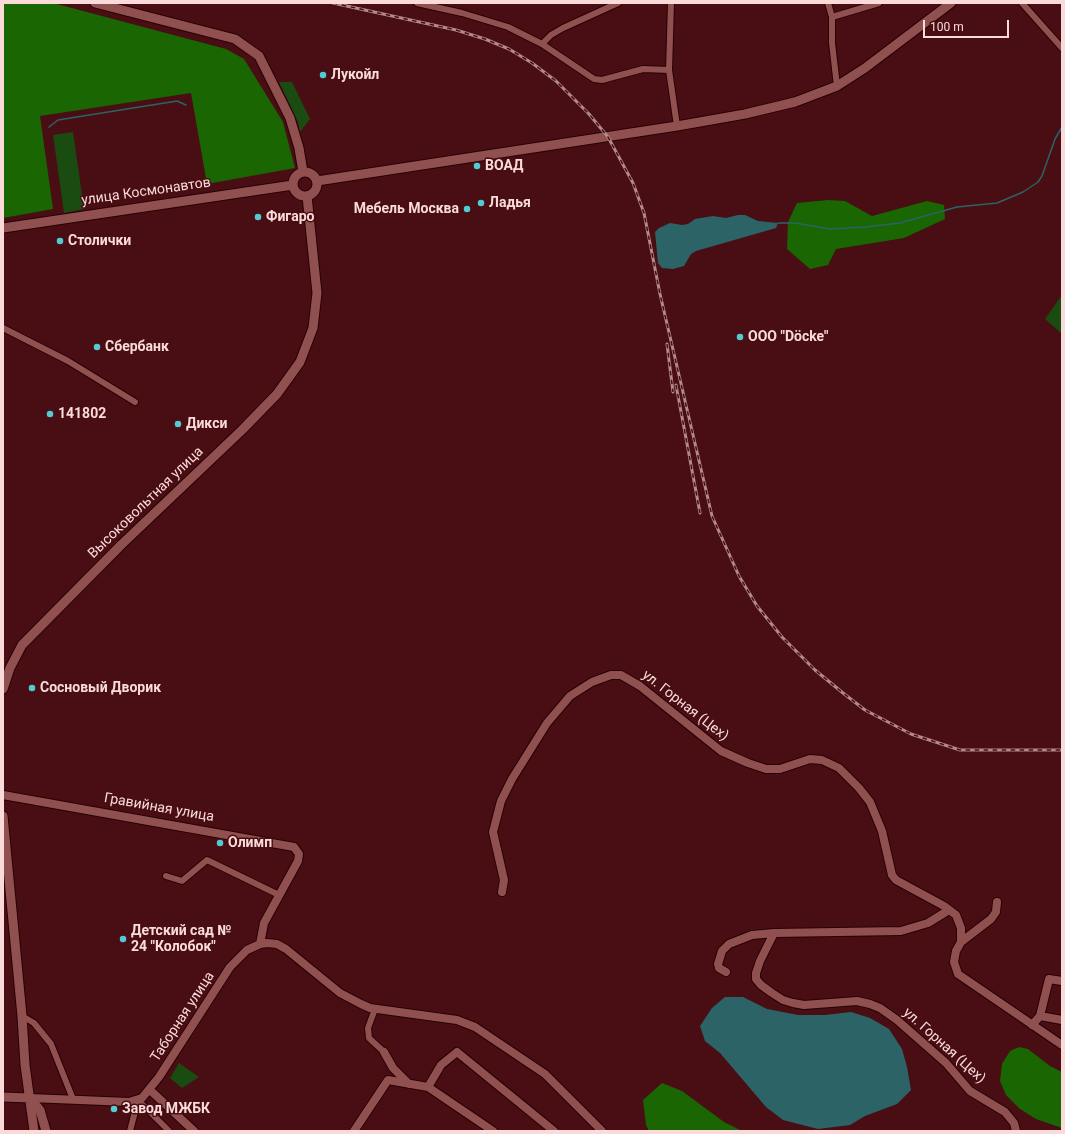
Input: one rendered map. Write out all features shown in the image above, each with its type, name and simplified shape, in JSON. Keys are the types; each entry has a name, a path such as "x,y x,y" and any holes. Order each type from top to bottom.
{"main road":[{"path":"95,3 235,39 259,56 290,118 304,172"},
{"path":"317,181 678,126 773,108 818,94 836,86 865,68 951,3"},
{"path":"304,172 313,174 317,181 316,190 312,195 306,196 298,194 293,185 296,177 304,172"},
{"name":"улица Космонавтов","path":"3,228 293,185"},
{"name":"Высоковольтная улица","path":"3,689 10,668 22,645 121,545 242,430 276,394 300,362 314,328 317,293 306,196"},
{"path":"3,816 4,850 22,1016 25,1065 34,1131"},
{"path":"3,1096 30,1098 40,1110 46,1131"}],"street":[{"path":"417,3 483,19 508,27 542,44 594,79 602,80 643,69 669,70"},
{"path":"542,44 551,35 563,28 618,3"},
{"path":"671,3 669,70 678,126"},
{"path":"828,3 832,17 832,43 836,86"},
{"path":"832,17 879,3"},
{"path":"1022,3 1062,48"},
{"path":"3,328 68,361 135,402"},
{"name":"ул. Горная (Цех)","path":"502,892 504,880 493,832 501,801 512,779 547,723 559,707 570,696 592,682 611,674 621,675 640,686 721,751 748,763 766,769 780,769 810,759 822,760 839,768 859,788 870,802 882,831 892,875 896,880 956,915 961,928 961,942 956,951 954,962 958,974 1032,1025"},
{"name":"Гравийная улица","path":"3,795 289,845 297,849 299,854 298,861 278,895"},
{"path":"166,876 182,881 208,860 278,895 264,923 260,944 277,944 286,949 347,998 376,1009 440,1017 457,1020 474,1026 545,1074 602,1131"},
{"path":"961,942 991,920 996,912 997,902"},
{"path":"726,972 719,968 718,964 722,951 729,944 752,935 774,932 901,931 928,923 949,910"},
{"name":"ул. Горная (Цех)","path":"774,932 756,973 756,979 761,985 783,1000 804,1005 857,1001 880,1008 897,1020 946,1063 970,1091 1005,1112 1014,1123 1016,1131"},
{"name":"Таборная улица","path":"138,1100 150,1090 230,967 247,950 260,944"},
{"path":"1062,981 1049,979 1040,1016 1032,1025 1062,1045"},
{"path":"376,1009 368,1028 369,1038 384,1052 393,1068 409,1084"},
{"path":"22,1016 34,1023 51,1044 73,1099"},
{"path":"1040,1016 1062,1020"},
{"path":"428,1087 442,1065 457,1052 554,1131"},
{"path":"354,1131 388,1080 428,1087 493,1131"},
{"path":"150,1090 194,1131"},
{"path":"30,1098 109,1102 129,1102 138,1100"},
{"path":"130,1131 138,1100"},
{"path":"138,1100 169,1131"},
{"path":"461,1110 482,1131"}],"green space":[{"path":"3,3 53,3 226,49 244,59 283,122 295,168 207,184 191,93 40,116 53,209 3,218"},
{"path":"279,82 292,82 310,119 300,132 298,122"},
{"path":"73,132 84,209 64,213 53,135"},
{"path":"828,200 845,201 872,216 927,201 944,205 945,219 904,238 836,249 828,265 810,269 787,249 788,222 797,203"},
{"path":"1062,295 1062,334 1045,319"},
{"path":"1019,1047 1028,1049 1050,1066 1062,1072 1062,1128 1036,1119 1020,1109 1006,1095 1000,1081 1002,1064 1010,1051"},
{"path":"179,1063 199,1077 182,1088 170,1078"},
{"path":"662,1083 682,1091 724,1122 742,1131 649,1131 646,1125 643,1100"}],"water":[{"path":"745,215 758,221 778,223 776,228 696,251 691,254 684,266 673,269 662,268 658,263 655,232 659,228 670,223 682,225 688,224 695,219 713,216 726,218"},
{"path":"725,997 743,997 767,1009 798,1015 825,1015 851,1012 870,1018 889,1029 902,1049 911,1090 897,1104 865,1116 850,1125 818,1129 783,1120 766,1107 720,1053 705,1041 700,1026 712,1008"}],"waterway":[{"path":"49,127 58,120 177,101 186,105"},
{"path":"778,223 795,223 830,229 865,227 900,223 957,207 997,203 1023,192 1038,182 1042,176 1055,139 1062,127"}],"railway":[{"path":"333,3 456,30 485,39 509,49 532,63 556,81 589,114 608,137 633,183 644,213 660,294 712,516 739,576 757,606 782,637 815,670 865,710 911,734 960,750 1062,750"},
{"path":"667,344 673,392"},
{"path":"676,385 700,513"}],"place":[{"name":"Лукойл","path":"323,75"},
{"name":"ВОАД","path":"477,166"},
{"name":"Ладья","path":"481,203"},
{"name":"Мебель Москва","path":"467,209"},
{"name":"Фигаро","path":"258,217"},
{"name":"Столички","path":"60,241"},
{"name":"ООО \"Döcke\"","path":"740,337"},
{"name":"Сбербанк","path":"97,347"},
{"name":"141802","path":"50,414"},
{"name":"Дикси","path":"178,424"},
{"name":"Сосновый Дворик","path":"32,688"},
{"name":"Олимп","path":"220,843"},
{"name":"Детский сад № 24 \"Колобок\"","path":"123,939"},
{"name":"Завод МЖБК","path":"114,1109"}]}
